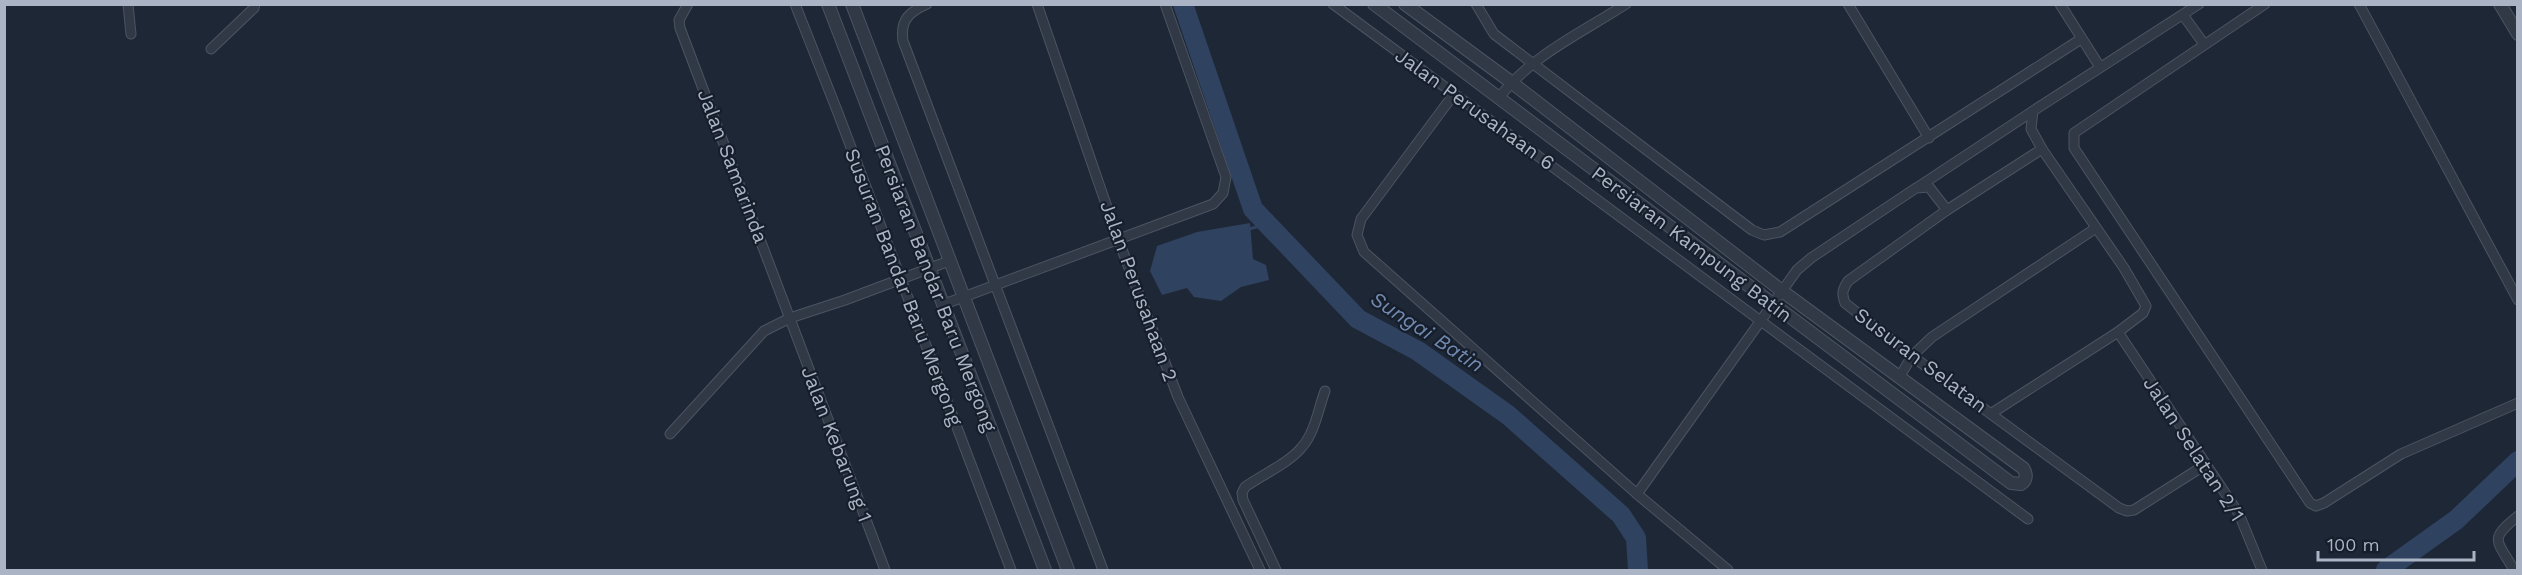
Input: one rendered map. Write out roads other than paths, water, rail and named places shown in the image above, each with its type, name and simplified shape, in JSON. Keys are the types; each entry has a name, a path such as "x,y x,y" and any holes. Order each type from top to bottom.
{"street":[{"path":"128,4 131,34"},
{"path":"211,50 254,9 255,4"},
{"name":"Jalan Samarinda","path":"688,4 682,14 680,28 790,318"},
{"name":"Susuran Bandar Baru Mergong","path":"795,4 1011,570"},
{"name":"Persiaran Bandar Baru Mergong","path":"828,4 1045,570"},
{"name":"Persiaran Bandar Baru Mergong","path":"852,4 1068,570"},
{"path":"927,4 906,16 903,23 903,41 997,284 1103,570"},
{"name":"Jalan Perusahaan 2","path":"1037,4 1118,239 1178,397 1260,570"},
{"path":"942,305 1213,204 1223,193 1226,177 1165,4"},
{"name":"Jalan Perusahaan 6","path":"1333,4 2028,519"},
{"name":"Persiaran Kampung Batin","path":"1374,4 2011,483 2025,482 2023,468 1782,291 1405,4"},
{"path":"1476,4 1494,34 1752,230 1764,235 1780,232 2081,39"},
{"path":"1499,98 1510,82 1533,63 1626,4"},
{"path":"1848,4 1929,138"},
{"path":"2060,4 2100,67"},
{"path":"1637,494 1797,270 1811,258 1916,188 2199,4"},
{"path":"2265,4 2074,133 2074,148 2310,503 2316,506 2324,503 2401,454 2517,403"},
{"path":"2359,4 2517,300"},
{"path":"2500,4 2517,34"},
{"path":"2183,15 2204,44"},
{"path":"1454,94 1361,219 1357,235 1364,252 1637,494 1728,570"},
{"path":"1992,413 2118,332 2143,313 2146,306 2145,300 2042,149 2031,129 2033,111"},
{"name":"Susuran Selatan","path":"2042,149 1947,210 1848,281 1842,296 1845,303 1912,356 2127,511 2134,510 2205,465"},
{"path":"1916,188 1929,188 1947,210"},
{"path":"1900,376 1912,356 1932,337 2096,228"},
{"path":"670,434 764,331 790,318 949,261"},
{"name":"Jalan Kebarung 1","path":"790,318 885,570"},
{"name":"Jalan Selatan 2/1","path":"2118,332 2239,514 2262,570"},
{"path":"1276,570 1242,493 1253,481 1295,455 1303,446 1313,428 1324,392"},
{"path":"2514,570 2498,542 2498,535 2499,531 2517,516"},
{"path":"1244,537 1256,529"}],"water":[{"path":"1250,223 1253,259 1266,265 1269,280 1241,287 1221,301 1194,297 1187,288 1162,295 1150,271 1157,246 1197,232"}],"waterway":[{"name":"Sungai Batin","path":"1183,4 1253,209 1358,319 1418,351 1508,415 1621,515 1636,538 1638,570"},
{"path":"1249,229 1267,224"},
{"name":"Sungai Batin","path":"2386,570 2456,520 2518,461"}]}
